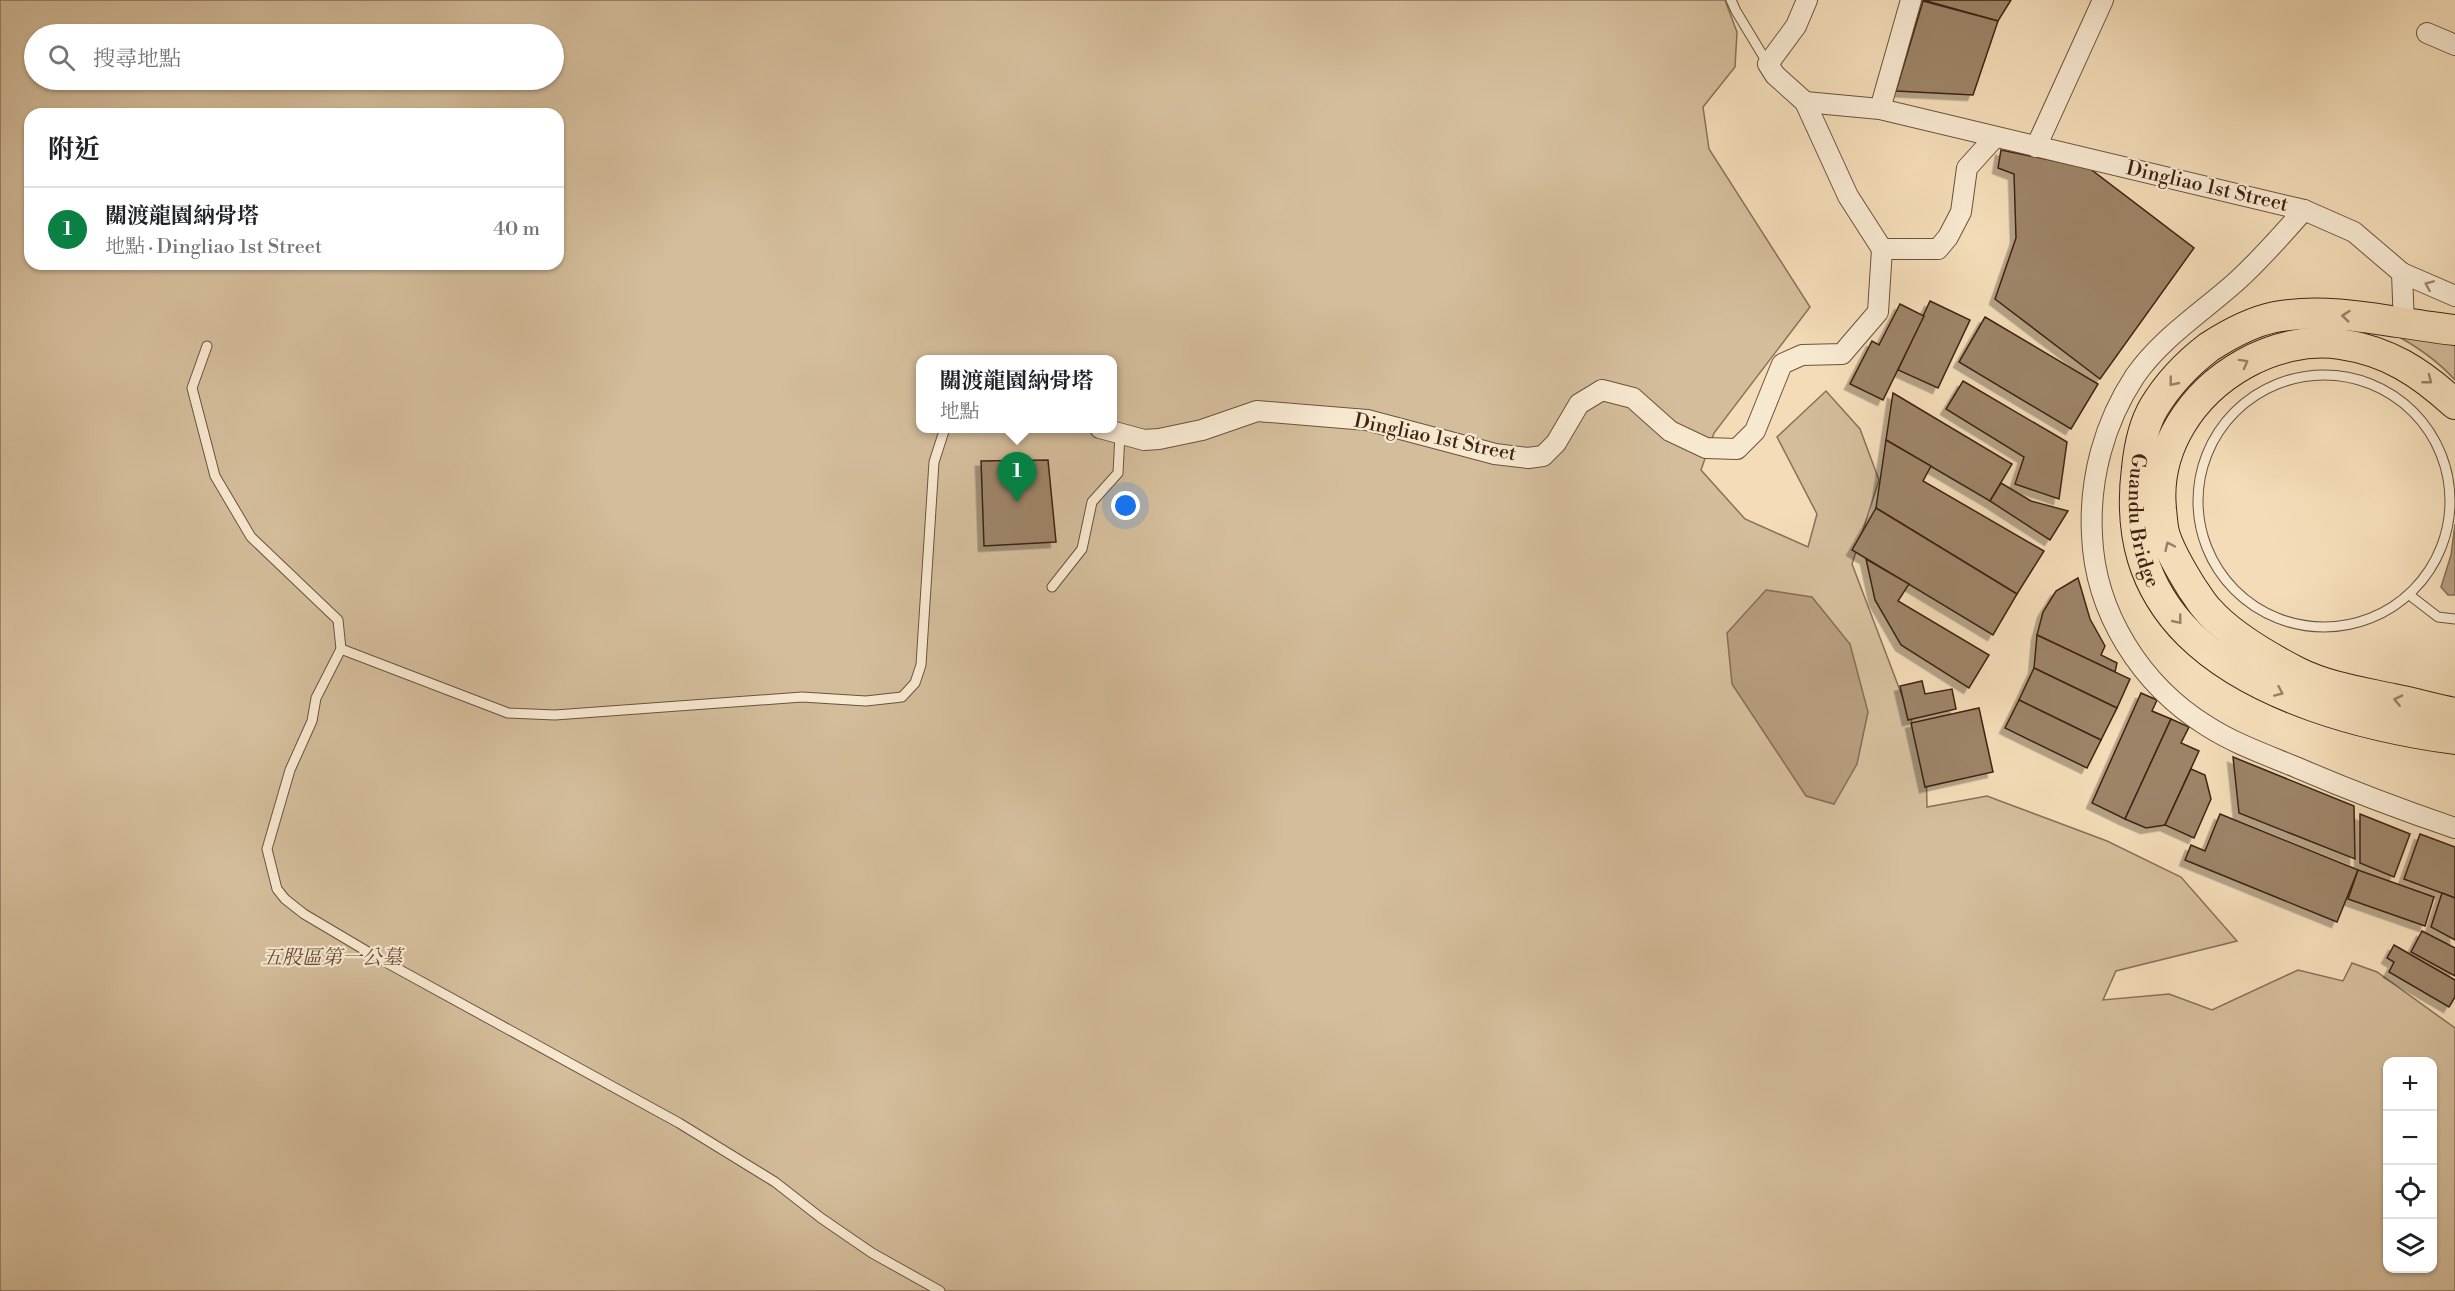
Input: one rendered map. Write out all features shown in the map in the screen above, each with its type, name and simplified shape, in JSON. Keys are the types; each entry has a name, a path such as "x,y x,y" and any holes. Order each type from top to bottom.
{"main road":[{"name":"Guandu Bridge","path":"2455,330 2312,312 2272,318 2229,333 2198,355 2176,378 2153,408 2139,448 2134,523 2143,563 2158,596 2189,633 2227,666 2276,692 2319,708 2455,738"},
{"path":"2455,404 2415,370 2369,351 2338,344 2294,345 2266,353 2230,372 2200,396 2182,420 2166,455 2160,493 2164,534 2183,574 2208,610 2243,640 2298,672 2342,688 2455,713"}],"street":[{"path":"1807,0 1796,26 1768,64 1776,75 1805,102 1848,196 1882,249 1938,249 1948,237 1961,212 1967,168 1995,137"},
{"path":"1880,109 1911,0"},
{"path":"2036,147 2103,0"},
{"path":"2427,33 2455,45"},
{"name":"Dingliao 1st Street","path":"1805,102 1880,109 2304,210 2354,232 2402,273 2455,296"},
{"path":"2304,210 2239,279 2172,334 2137,374 2118,405 2104,437 2090,510 2096,572 2107,608 2140,667 2166,695 2186,712 2239,743 2321,778 2455,828"},
{"name":"Dingliao 1st Street","path":"1116,433 1144,440 1159,439 1202,430 1257,411 1368,420 1495,454 1528,458 1544,456 1556,443 1579,404 1602,390 1633,398 1670,430 1706,448 1737,449 1755,431 1782,364 1802,355 1842,354 1878,312 1882,249"},
{"path":"2402,273 2404,325"}],"lane":[{"path":"1731,0 1768,64"},
{"path":"207,346 192,388 215,476 251,537 338,620 341,649 316,698 312,721 290,770 267,849 277,889 285,899 304,914 380,959 679,1123 776,1182 821,1218 872,1253 940,1291"},
{"path":"2340,373 2376,383 2405,405 2426,427 2440,450 2449,473 2450,508 2442,548 2429,578 2412,597 2357,625 2328,628 2293,625 2262,611 2226,579 2208,554 2198,519 2194,484 2207,453 2235,412 2265,389 2302,375 2340,373"},
{"path":"341,649 508,713 555,715 802,697 866,701 902,697 915,683 921,665 934,462 944,433"},
{"path":"1052,587 1082,549 1092,502 1118,473 1120,434"},
{"path":"2412,597 2438,617 2455,619"}],"green space":[{"name":"五股區第一公墓","path":"0,0 1725,0 1737,32 1735,67 1703,107 1709,149 1810,307 1714,433 1701,470 1745,519 1808,547 1817,514 1777,437 1826,391 1860,429 1879,480 1852,564 1926,759 1927,807 1987,796 2107,841 2181,877 2237,941 2116,971 2103,1000 2169,994 2212,1010 2298,970 2343,981 2352,963 2377,972 2455,1028 2455,1291 0,1291"},
{"path":"2390,332 2455,340 2455,380 2425,353"}],"shaded area":[{"path":"2455,524 2455,595 2448,595 2441,587 2451,555"},
{"path":"1766,590 1812,597 1850,644 1868,712 1857,764 1834,804 1806,796 1732,684 1727,633"}],"building":[{"path":"1923,0 2011,0 1998,21"},
{"path":"1923,1 1998,21 1973,95 1896,91"},
{"path":"2001,150 2089,168 2194,248 2100,379 1995,299 2016,238 2014,174 1998,168"},
{"path":"1930,301 1970,320 1938,388 1898,370"},
{"path":"1900,304 1924,316 1883,400 1850,384 1872,341 1879,345"},
{"path":"1985,317 2098,384 2071,429 1959,362"},
{"path":"1963,381 2067,442 2059,499 2015,484 2024,457 1946,409"},
{"path":"1893,393 2012,464 1990,501 1886,440"},
{"path":"1886,440 1931,466 1923,481 2044,551 2017,594 1876,508"},
{"path":"1048,460 1056,542 984,546 981,461"},
{"path":"2001,483 2031,501 2068,511 2050,540 1990,501"},
{"path":"1876,508 2017,594 1993,635 1852,550"},
{"path":"1866,559 1909,584 1898,601 1989,655 1969,688 1901,645 1875,600"},
{"path":"2078,578 2090,619 2105,646 2101,655 2117,663 2115,672 2037,635 2043,612 2056,591"},
{"path":"2037,635 2130,679 2117,708 2034,668"},
{"path":"2034,668 2117,708 2101,740 2019,700"},
{"path":"1922,681 1925,694 1952,689 1956,709 1908,720 1900,686"},
{"path":"2141,693 2157,700 2152,711 2171,719 2125,819 2092,803"},
{"path":"2019,700 2101,740 2087,768 2005,728"},
{"path":"1979,708 1993,772 1925,787 1911,723"},
{"path":"2171,719 2189,727 2181,743 2199,751 2165,825 2146,828 2125,819"},
{"path":"2233,757 2354,806 2355,859 2239,813"},
{"path":"2191,769 2205,775 2211,799 2194,838 2165,825"},
{"path":"2220,814 2358,870 2337,922 2185,860 2191,845 2205,851"},
{"path":"2360,814 2410,834 2394,877 2360,863"},
{"path":"2420,834 2455,847 2455,898 2404,879"},
{"path":"2358,870 2434,897 2425,926 2348,899"},
{"path":"2442,893 2455,898 2455,940 2431,927"},
{"path":"2422,931 2455,948 2455,976 2411,952"},
{"path":"2394,945 2455,980 2455,997 2449,1007 2389,972 2394,962 2387,958"}],"place":[{"name":"關渡龍園納骨塔","path":"1017,502"}]}
